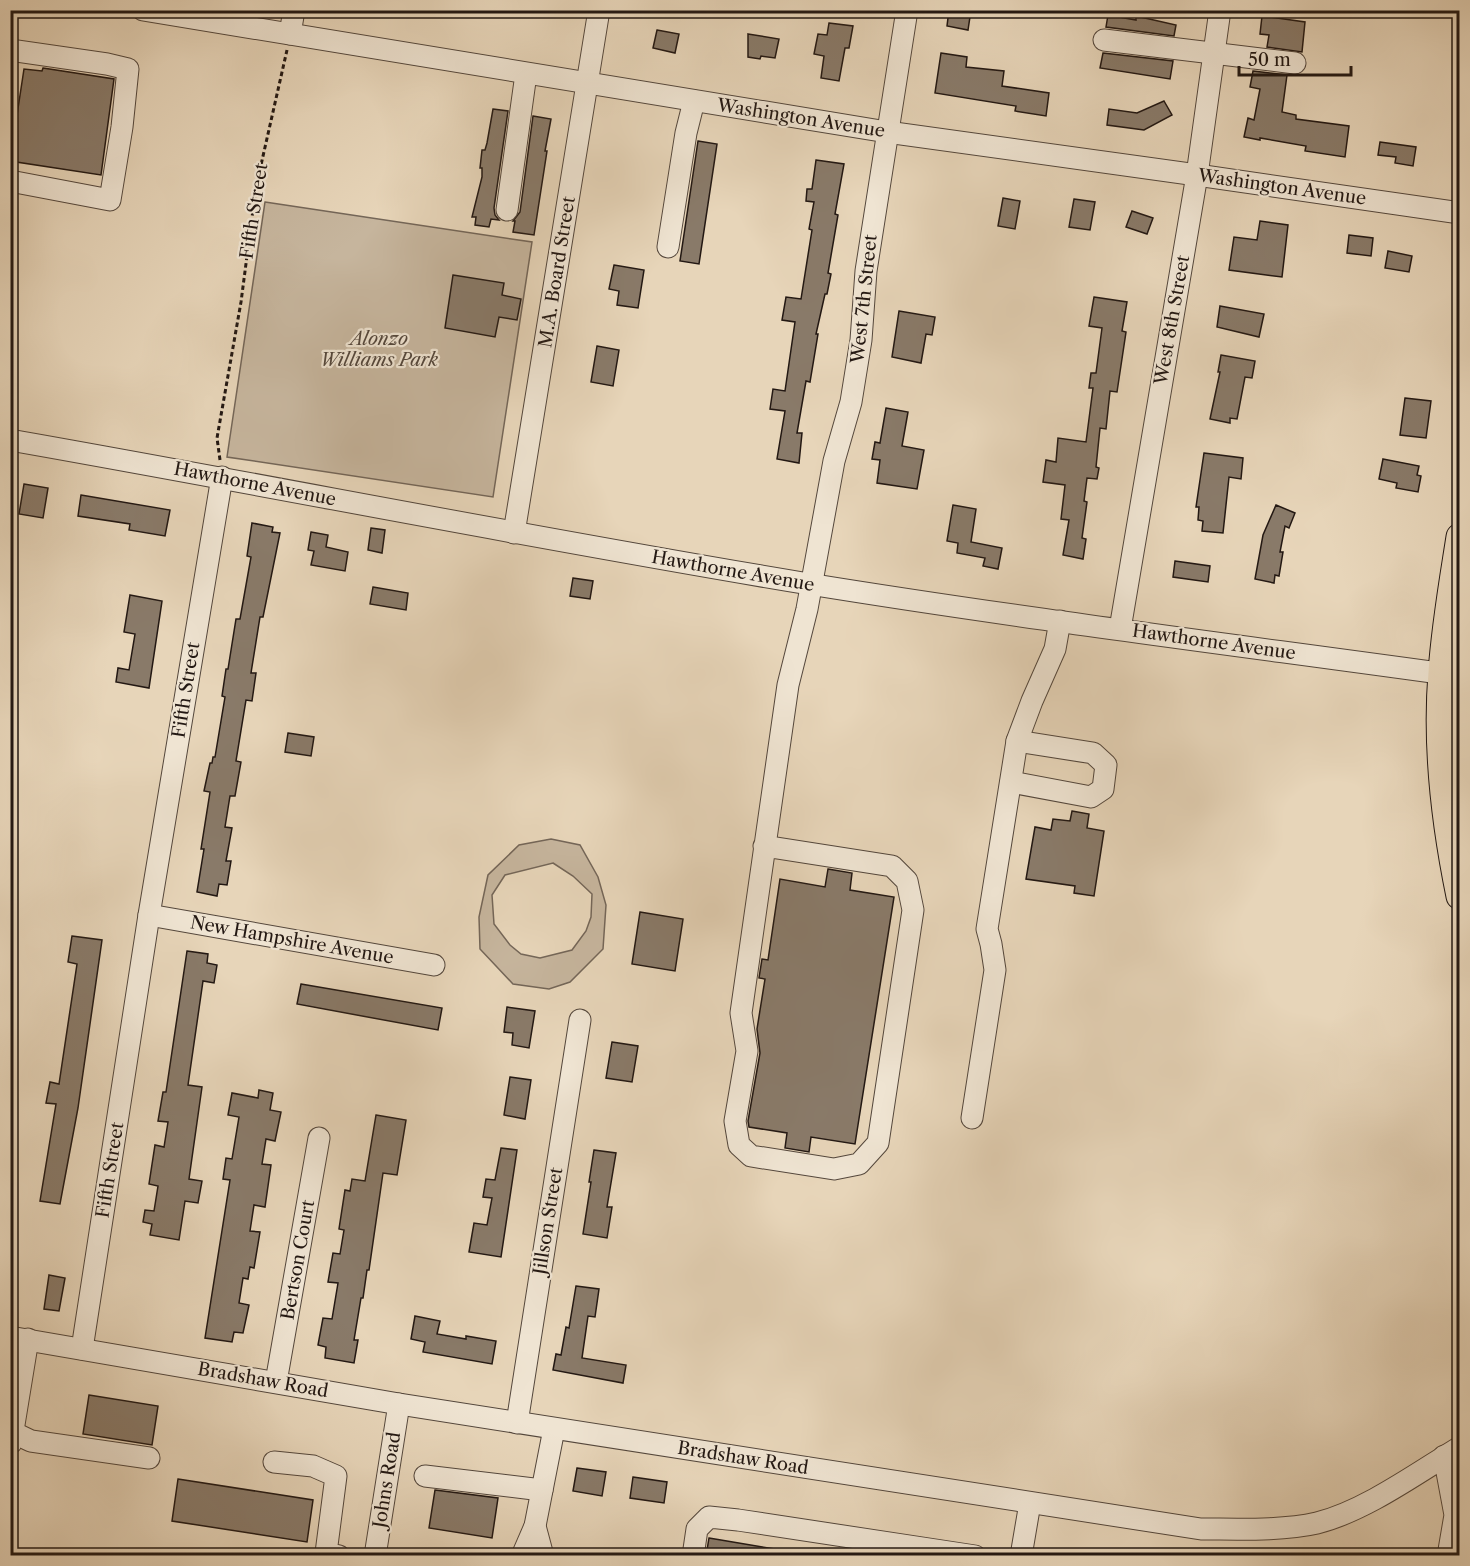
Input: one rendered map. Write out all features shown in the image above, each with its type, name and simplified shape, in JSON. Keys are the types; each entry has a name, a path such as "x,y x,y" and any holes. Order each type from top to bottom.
{"main road":[{"path":"1460,537 1451,675 1441,728 1450,848 1460,896"}],"street":[{"name":"Washington Avenue","path":"144,10 887,132 1460,213"},
{"path":"290,34 294,10"},
{"name":"M.A. Board Street","path":"514,533 599,10"},
{"name":"West 7th Street","path":"764,846 892,866 907,881 913,910 878,1143 859,1164 834,1169 751,1156 739,1145 735,1121 747,1051 741,1013 764,846 788,685 812,584 834,461 851,402 861,340 866,271 907,10"},
{"name":"West 8th Street","path":"1120,629 1197,175 1221,10"},
{"path":"1104,39 1295,63"},
{"path":"10,50 128,69 122,127 110,200 10,182"},
{"path":"507,210 526,74"},
{"path":"668,246 686,133 694,101"},
{"name":"Hawthorne Avenue","path":"10,440 222,477 514,533 812,584 1451,675"},
{"name":"Fifth Street","path":"82,1349 149,915 222,477"},
{"path":"972,1118 995,970 987,929 1017,741 1055,649 1060,621"},
{"path":"1011,782 1091,797 1103,789 1106,765 1093,753 1017,741"},
{"name":"New Hampshire Avenue","path":"149,915 434,964"},
{"name":"Jillson Street","path":"517,1423 580,1020"},
{"name":"Bertson Court","path":"276,1382 319,1138"},
{"path":"19,1338 11,1435 31,1441 149,1458"},
{"name":"Bradshaw Road","path":"19,1338 399,1404 1201,1529 1261,1529 1317,1523 1366,1504 1452,1451"},
{"name":"Johns Road","path":"375,1556 399,1404"},
{"path":"522,1556 536,1526 554,1429"},
{"path":"1448,1556 1455,1515 1452,1451"},
{"path":"274,1462 313,1466 336,1476 330,1555"},
{"path":"425,1476 542,1490"},
{"path":"1021,1556 1030,1503"},
{"path":"693,1556 697,1529 709,1517 975,1556"},
{"path":"536,1526 543,1556"}],"path":[{"name":"Fifth Street","path":"222,477 217,438 241,302 256,187 290,34"}],"green space":[{"name":"Alonzo Williams Park","path":"265,202 532,242 493,497 227,457"},
{"path":"551,839 580,845 598,877 606,905 603,949 570,982 549,989 513,984 480,949 479,917 488,875 519,845","holes":["553,863 573,876 592,894 591,917 586,931 572,950 540,958 521,954 510,945 494,924 492,895 505,875"]}],"building":[{"path":"949,10 971,10 968,30 947,26"},
{"path":"1108,15 1136,20 1136,16 1176,25 1174,36 1106,27"},
{"path":"1262,16 1305,22 1302,52 1267,47 1269,35 1260,34"},
{"path":"829,23 853,26 849,48 845,48 839,81 821,78 824,56 814,54 818,34 827,35"},
{"path":"657,30 679,34 675,53 653,48"},
{"path":"748,34 779,39 775,58 748,57"},
{"path":"941,53 967,57 966,67 1004,71 1002,86 1049,93 1046,116 1015,111 1016,106 935,93"},
{"path":"1103,53 1173,61 1170,79 1100,68"},
{"path":"43,68 114,79 101,175 10,161 24,69 42,71"},
{"path":"1253,71 1287,75 1282,112 1296,115 1296,119 1349,126 1345,157 1305,151 1306,146 1244,137 1248,118 1254,120 1260,89 1250,87"},
{"path":"1164,101 1172,115 1144,130 1107,125 1109,109 1137,113"},
{"path":"493,109 508,111 494,208 499,220 491,219 489,227 475,225 476,217 472,217 482,177 482,168 480,168 482,150 485,150 487,143"},
{"path":"533,116 551,119 534,235 513,232 515,221 513,221 520,212"},
{"path":"698,141 717,144 699,264 680,261"},
{"path":"1380,142 1416,147 1413,166 1395,163 1396,157 1378,155"},
{"path":"816,160 844,164 828,273 831,274 816,334 818,334 810,382 806,381 797,433 802,433 799,463 777,459 785,411 770,409 773,389 785,391 795,322 782,320 786,297 801,299 814,202 806,201 807,189 812,189"},
{"path":"1003,198 1020,201 1015,229 998,226"},
{"path":"1074,199 1095,202 1090,230 1069,227"},
{"path":"1132,211 1153,218 1147,234 1126,227"},
{"path":"1260,221 1288,225 1282,277 1229,270 1234,237 1257,240"},
{"path":"1349,235 1373,238 1371,256 1347,253"},
{"path":"1388,251 1412,256 1409,272 1385,268"},
{"path":"614,265 644,270 638,308 617,305 619,291 609,289"},
{"path":"453,275 504,283 502,295 521,299 517,320 499,317 495,337 445,328"},
{"path":"1094,297 1127,302 1122,331 1126,332 1117,392 1110,391 1106,429 1100,428 1097,479 1087,478 1084,501 1087,502 1082,538 1086,539 1083,559 1063,555 1069,520 1061,519 1065,485 1043,482 1046,460 1056,462 1058,438 1086,442 1093,388 1089,388 1091,373 1096,373 1102,328 1089,326"},
{"path":"1220,306 1264,314 1259,337 1217,327"},
{"path":"899,311 935,317 932,335 926,334 921,363 892,357"},
{"path":"597,346 619,350 613,386 591,382"},
{"path":"1221,355 1255,361 1252,378 1245,377 1237,419 1230,418 1230,423 1210,419 1220,372 1218,372"},
{"path":"1405,398 1431,401 1426,438 1400,435"},
{"path":"886,408 908,412 902,446 924,450 917,489 877,483 880,460 872,459 875,442 880,443"},
{"path":"1204,453 1243,458 1241,479 1229,477 1223,533 1202,531 1203,521 1198,520 1199,507 1196,507"},
{"path":"1383,459 1419,466 1417,475 1421,476 1418,492 1396,488 1397,483 1379,479"},
{"path":"24,484 48,488 43,518 19,514"},
{"path":"81,495 170,510 165,536 129,530 130,524 78,516"},
{"path":"953,505 976,509 971,542 1002,548 998,569 983,566 985,558 957,553 958,543 947,541"},
{"path":"1276,505 1295,513 1289,528 1285,526 1280,552 1283,552 1279,576 1275,575 1274,583 1255,579 1263,535"},
{"path":"252,523 273,527 272,532 280,533 263,617 260,617 251,673 256,673 252,701 246,700 236,761 241,762 235,796 230,796 225,827 232,828 226,861 231,861 227,885 219,884 217,896 197,892 210,792 204,791 210,763 215,757 225,697 222,696 226,669 228,669 236,619 240,619 251,557 247,556"},
{"path":"371,528 385,530 382,553 368,550"},
{"path":"311,532 328,535 326,547 348,552 345,571 311,565 314,551 308,550"},
{"path":"1175,561 1210,566 1208,582 1173,577"},
{"path":"573,578 593,581 590,599 570,596"},
{"path":"373,587 408,593 406,610 370,604"},
{"path":"130,595 162,601 149,688 116,682 118,668 129,670 135,634 124,632"},
{"path":"288,733 314,737 311,756 285,752"},
{"path":"1072,811 1089,814 1087,828 1104,831 1094,896 1074,893 1075,886 1026,879 1035,827 1051,830 1053,819 1070,821"},
{"path":"828,869 852,873 850,890 894,897 855,1144 811,1137 809,1152 785,1148 787,1133 749,1127 748,1121 760,1053 757,1029 765,979 759,978 762,959 768,960 780,879 825,887"},
{"path":"640,912 683,919 675,971 632,964"},
{"path":"72,936 102,940 78,1108 60,1204 40,1201 56,1104 46,1103 50,1082 59,1084 77,964 68,962"},
{"path":"187,951 208,954 207,963 217,965 214,983 203,981 188,1085 202,1087 189,1179 202,1181 198,1203 185,1201 179,1240 150,1235 152,1224 143,1222 145,1210 154,1211 158,1186 149,1184 155,1145 164,1147 168,1122 158,1121 163,1092 166,1092"},
{"path":"301,984 442,1008 438,1030 297,1004"},
{"path":"507,1007 535,1011 529,1048 512,1045 513,1033 504,1032"},
{"path":"612,1042 638,1046 632,1082 606,1078"},
{"path":"510,1077 531,1080 525,1119 504,1115"},
{"path":"259,1090 273,1093 270,1110 281,1112 275,1141 266,1139 262,1164 271,1165 265,1207 254,1205 250,1231 260,1232 254,1268 250,1267 248,1279 243,1278 239,1303 249,1305 243,1333 234,1332 232,1342 205,1338 230,1180 223,1179 226,1158 232,1159 239,1117 228,1115 232,1093 258,1098"},
{"path":"376,1115 406,1120 397,1175 383,1173 369,1270 367,1270 363,1298 361,1298 354,1340 358,1340 354,1363 325,1358 326,1347 318,1345 323,1318 332,1319 338,1283 328,1282 333,1253 340,1254 344,1230 339,1229 345,1190 350,1191 352,1179 365,1181"},
{"path":"501,1148 517,1150 501,1257 469,1252 474,1223 487,1225 492,1198 483,1197 486,1179 495,1180"},
{"path":"594,1150 616,1153 607,1207 612,1207 607,1238 583,1234"},
{"path":"49,1275 65,1278 59,1311 44,1309"},
{"path":"576,1286 599,1289 595,1317 588,1316 582,1358 626,1365 623,1383 553,1370 556,1354 561,1355 566,1327 569,1328"},
{"path":"415,1316 440,1321 437,1334 496,1341 492,1364 423,1352 425,1342 411,1339"},
{"path":"89,1395 158,1406 152,1445 83,1434"},
{"path":"577,1468 606,1472 602,1496 573,1491"},
{"path":"633,1477 667,1482 664,1503 630,1498"},
{"path":"178,1479 313,1500 307,1542 172,1521"},
{"path":"435,1490 498,1498 492,1538 429,1528"},
{"path":"709,1538 774,1549 774,1556 706,1556"}]}
